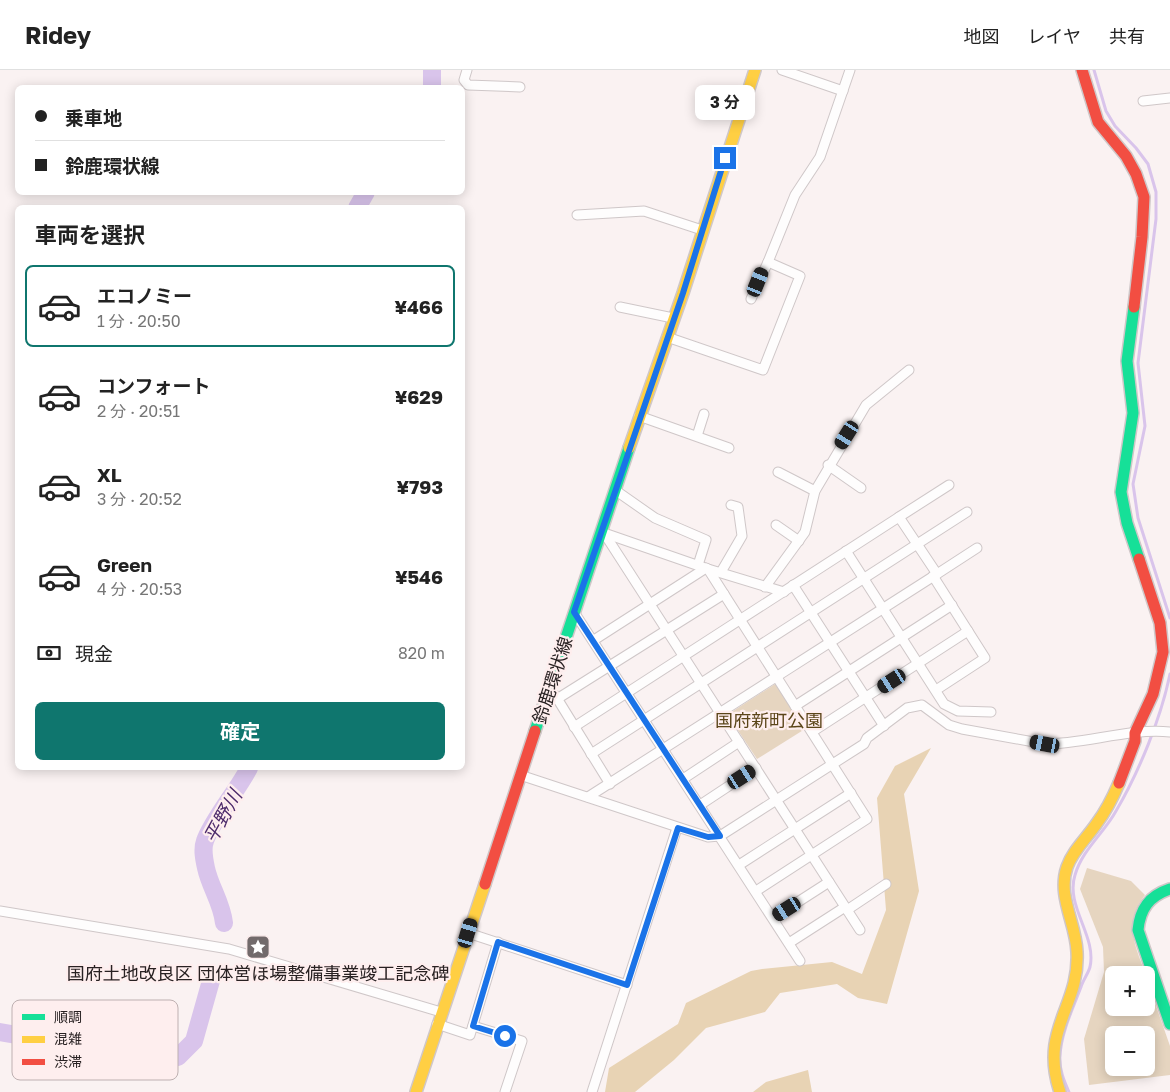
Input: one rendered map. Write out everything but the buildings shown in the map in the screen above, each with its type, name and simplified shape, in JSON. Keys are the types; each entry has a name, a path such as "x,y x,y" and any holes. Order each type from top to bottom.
{"street":[{"path":"467,70 464,80 468,85 520,87"},
{"name":"鈴鹿環状線","path":"419,1091 441,1012 574,612 603,532 639,416 667,337 754,70"},
{"path":"782,70 843,91"},
{"path":"751,298 795,195 820,157 850,70"},
{"path":"1060,1092 1051,1065 1053,1041 1077,964 1073,921 1064,894 1066,869 1075,851 1098,823 1118,787 1153,694 1163,652 1160,623 1127,523 1121,492 1132,426 1133,413 1127,361 1142,237 1144,197 1136,174 1126,156 1098,122 1082,70"},
{"path":"1143,101 1170,98"},
{"path":"577,215 644,211 702,230"},
{"path":"667,337 762,370 800,276 768,262"},
{"path":"620,307 673,318"},
{"path":"765,588 798,541 808,522 815,491 828,465 866,405 909,370"},
{"path":"697,436 704,414"},
{"path":"639,416 729,448"},
{"path":"828,465 861,488"},
{"path":"778,472 815,491"},
{"path":"574,727 950,485"},
{"path":"615,490 655,518 706,540 704,568 724,594 867,819 756,892"},
{"path":"721,572 742,536 738,507 731,505"},
{"path":"591,754 967,512"},
{"path":"899,517 985,658 936,690"},
{"path":"776,524 798,541"},
{"path":"603,532 704,568 765,588 784,592"},
{"path":"603,532 860,930"},
{"path":"588,798 977,548"},
{"path":"846,551 944,704 951,709 970,712 990,712"},
{"path":"594,640 704,568"},
{"path":"793,585 884,726"},
{"path":"557,699 724,594"},
{"path":"795,706 952,605"},
{"path":"574,612 611,666 800,961"},
{"path":"812,732 968,632"},
{"path":"549,691 557,699 610,784"},
{"path":"520,775 708,837 720,836 864,744 868,738 907,708 922,706 949,725 1045,744 1061,744 1139,733 1166,732"},
{"path":"683,779 740,742"},
{"path":"700,805 756,768"},
{"path":"739,865 851,793"},
{"path":"592,1092 678,828"},
{"path":"773,918 829,882"},
{"path":"789,944 886,884"},
{"path":"1170,889 1154,895 1148,902 1139,917 1138,930 1170,1024"},
{"path":"0,910 229,949 441,1012"},
{"path":"468,933 627,985"},
{"path":"438,1024 470,1035 498,942"},
{"path":"473,1026 522,1041 505,1092"}],"green space":[{"name":"国府新町公園","path":"775,684 779,685 805,729 757,759 729,717 730,713"},
{"path":"1087,868 1131,881 1145,895 1134,915 1133,925 1135,944 1143,966 1105,966 1105,1016 1155,1016 1155,1003 1170,1046 1170,1075 1089,1085 1084,1039 1104,972 1103,947 1080,889"}],"shaded area":[{"path":"931,748 904,794 919,891 887,1004 858,998 837,984 780,993 765,1012 706,1028 674,1060 635,1092 605,1092 609,1068 678,1024 686,1003 751,971 832,962 862,974 886,910 877,798 895,766"},
{"path":"808,1070 812,1092 753,1092 766,1082"}],"waterway":[{"name":"平野川","path":"432,70 432,85"},
{"path":"1094,70 1106,111 1115,126 1148,164 1156,192 1156,219 1138,363 1145,426 1133,484 1138,518 1170,618"},
{"name":"平野川","path":"359,205 364,195"},
{"path":"1069,1092 1061,1070 1061,1047 1068,1021 1090,967 1091,955 1086,932 1074,898 1075,875 1088,850 1125,796 1155,726 1170,674"},
{"name":"平野川","path":"224,923 221,909 206,868 204,844 213,824 248,770"},
{"name":"平野川","path":"178,1057 194,1041 212,977"},
{"name":"平野川","path":"0,1032 12,1034"}],"traffic: fast":[{"path":"1134,307 1127,361 1133,413 1121,492 1127,523 1139,559"},
{"path":"535,731 629,448"},
{"path":"1170,889 1156,895 1147,904 1143,910 1138,930 1170,1024"}],"traffic: slow":[{"path":"629,448 683,293 755,70"},
{"path":"1060,1092 1055,1070 1054,1051 1057,1035 1073,988 1077,952 1064,888 1067,867 1080,844 1103,814 1119,783"},
{"path":"416,1092 485,884"}],"traffic: jam":[{"path":"1082,70 1098,122 1126,156 1136,174 1144,197 1142,237 1134,307"},
{"path":"1119,783 1135,741 1135,733 1153,694 1163,652 1160,623 1139,559"},
{"path":"485,884 535,731"}],"place":[{"name":"国府土地改良区 団体営ほ場整備事業竣工記念碑","path":"258,947"}],"route":[{"path":"505,1036 473,1026 473,1020 498,942 627,985 678,828 708,837 720,836 574,612 639,416 683,293 725,158"}]}
